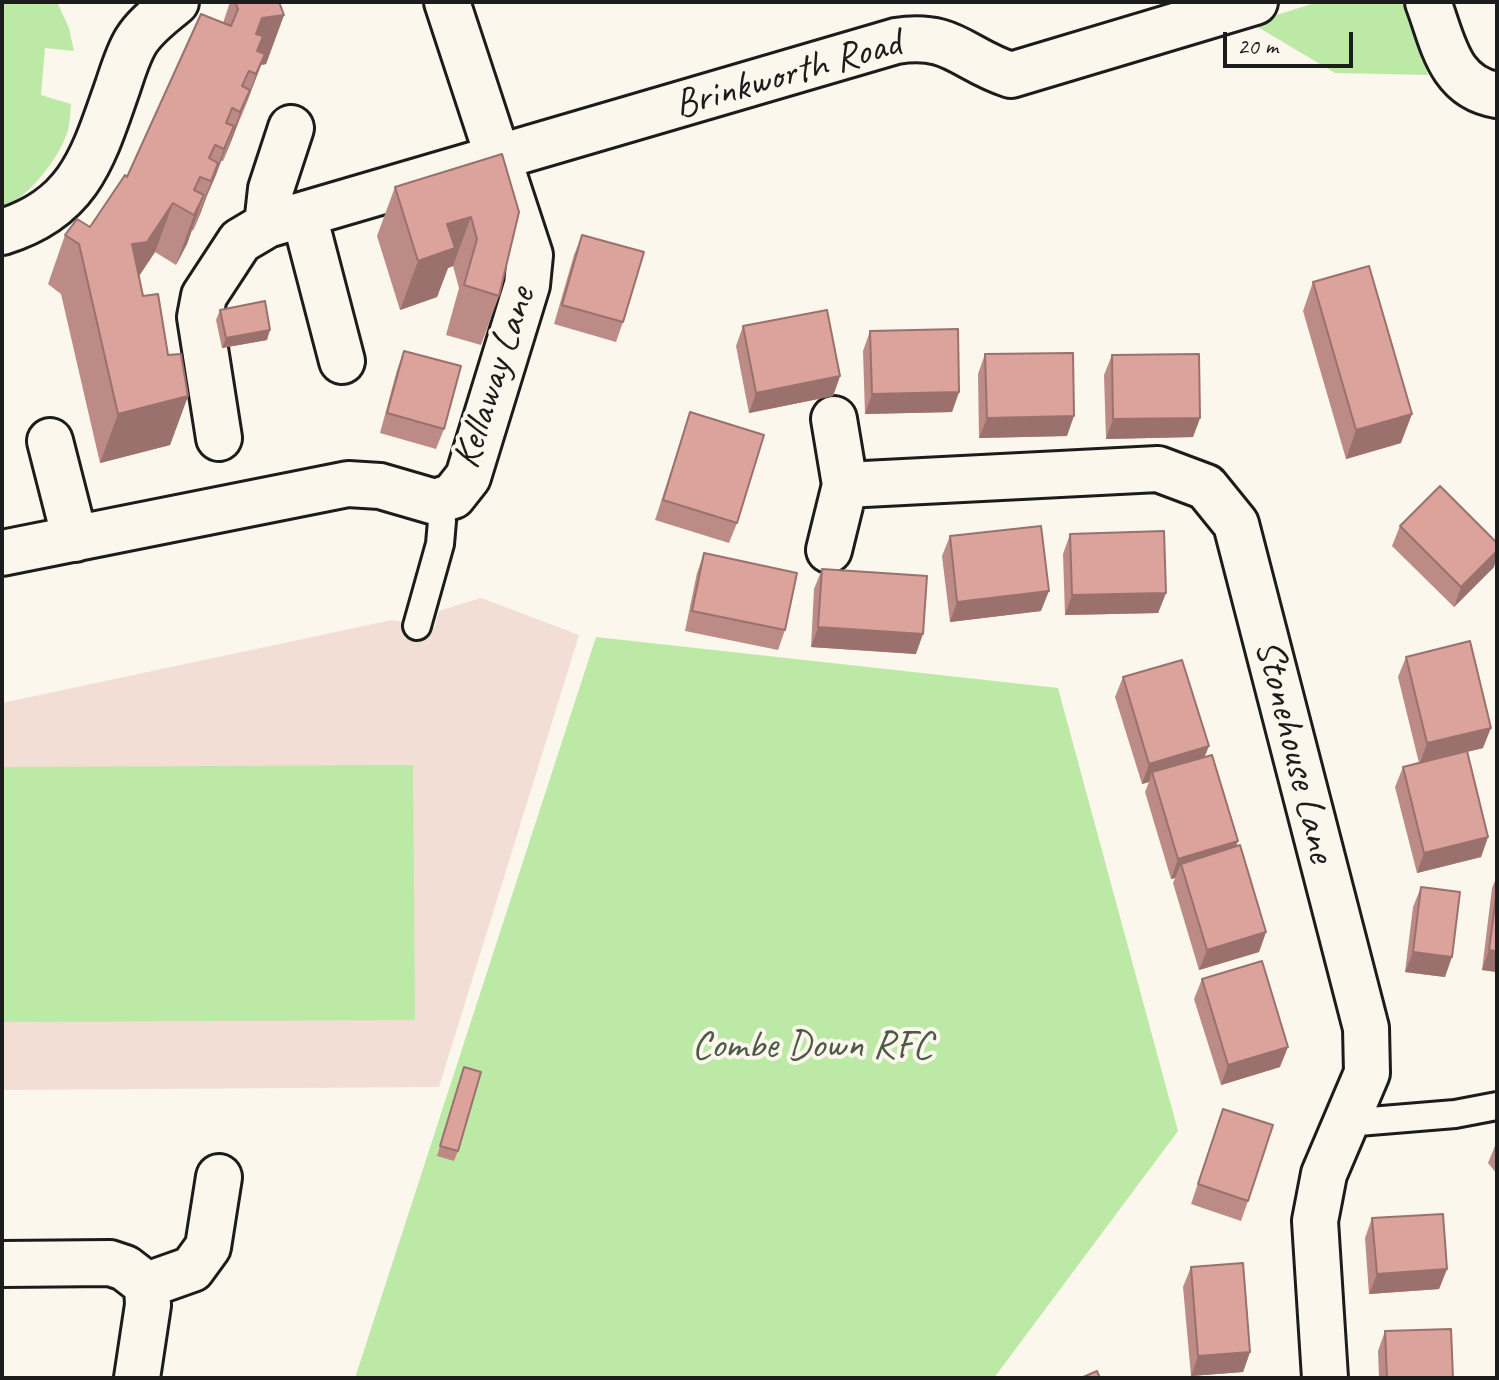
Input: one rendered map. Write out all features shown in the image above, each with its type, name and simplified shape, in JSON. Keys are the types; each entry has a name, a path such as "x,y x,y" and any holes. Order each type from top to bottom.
{"street":[{"path":"2,232 28,224 67,196 91,160 135,42 153,21 176,2"},
{"name":"Kellaway Lane","path":"2,553 348,484 380,486 435,502 453,496 468,477 527,285 530,255 447,2"},
{"name":"Brinkworth Road","path":"286,220 500,159 829,58 896,41 920,37 946,43 992,69 1011,75 1255,2"},
{"path":"1428,2 1454,72 1472,87 1497,95"},
{"path":"291,128 271,189 342,361"},
{"path":"219,438 200,317 204,296 240,241 286,220"},
{"path":"829,550 845,485 834,419"},
{"path":"50,441 75,539"},
{"name":"Stonehouse Lane","path":"845,485 1158,469 1206,487 1236,524 1366,1028 1367,1073 1324,1174 1315,1221 1325,1378"},
{"path":"147,1285 192,1269 208,1247 219,1177"},
{"path":"2,1264 110,1263 125,1268 147,1285 148,1305 137,1378"}],"lane":[{"path":"417,626 440,544 442,521 435,502"},
{"path":"1346,1123 1455,1114 1497,1106"}],"shaded area":[{"path":"481,598 579,635 439,1087 2,1090 2,703 392,620 434,628 439,611"}],"green space":[{"path":"2,2 57,2 69,28 74,51 45,48 41,95 71,104 68,129 55,157 40,177 4,209 2,203"},
{"path":"1318,2 1405,2 1428,75 1335,73 1251,23"},
{"name":"Combe Down RFC","path":"596,637 1058,688 1178,1131 994,1378 355,1378"},
{"path":"413,765 415,1020 2,1022 2,767"}],"building":[{"path":"235,2 279,2 284,15 262,18 256,34 263,36 257,51 265,54 256,74 249,71 242,86 250,90 240,112 232,108 226,123 234,126 224,149 215,145 209,158 218,163 211,181 200,177 194,190 204,195 194,215 173,203 147,242 132,244 143,296 158,294 168,355 181,354 188,396 118,414 79,244 65,235 77,219 90,227 125,175 127,177 201,14 231,26 238,9"},
{"path":"502,154 519,212 499,296 464,285 477,239 471,217 447,224 455,248 418,261 395,187"},
{"path":"582,235 644,252 623,322 562,305"},
{"path":"1369,266 1412,414 1356,430 1313,282"},
{"path":"265,301 270,330 226,338 220,310"},
{"path":"827,310 840,376 756,393 743,326"},
{"path":"958,329 959,392 872,394 870,331"},
{"path":"404,351 461,366 444,429 387,413"},
{"path":"1073,353 1074,416 987,418 985,354"},
{"path":"1199,354 1200,418 1113,419 1112,355"},
{"path":"690,412 764,435 737,523 663,500"},
{"path":"1440,486 1497,543 1497,551 1461,587 1400,526"},
{"path":"1041,526 1049,591 957,602 950,536"},
{"path":"1164,531 1166,593 1072,595 1070,534"},
{"path":"704,553 797,573 785,630 692,611"},
{"path":"822,569 927,576 923,634 818,627"},
{"path":"1470,641 1491,728 1427,743 1406,657"},
{"path":"1182,660 1209,746 1149,764 1123,677"},
{"path":"1467,751 1488,837 1424,853 1403,767"},
{"path":"1212,755 1238,841 1178,859 1152,772"},
{"path":"1240,845 1266,932 1207,950 1181,864"},
{"path":"1421,887 1460,892 1452,957 1413,952"},
{"path":"1497,889 1497,951 1489,950"},
{"path":"1262,961 1288,1047 1228,1065 1202,979"},
{"path":"464,1067 481,1072 458,1151 440,1146"},
{"path":"1223,1109 1273,1125 1248,1201 1198,1184"},
{"path":"1443,1214 1447,1269 1377,1274 1372,1218"},
{"path":"1243,1263 1250,1352 1198,1356 1191,1267"},
{"path":"1451,1329 1453,1378 1387,1378 1385,1331"},
{"path":"1097,1371 1100,1378 1081,1378"}]}
